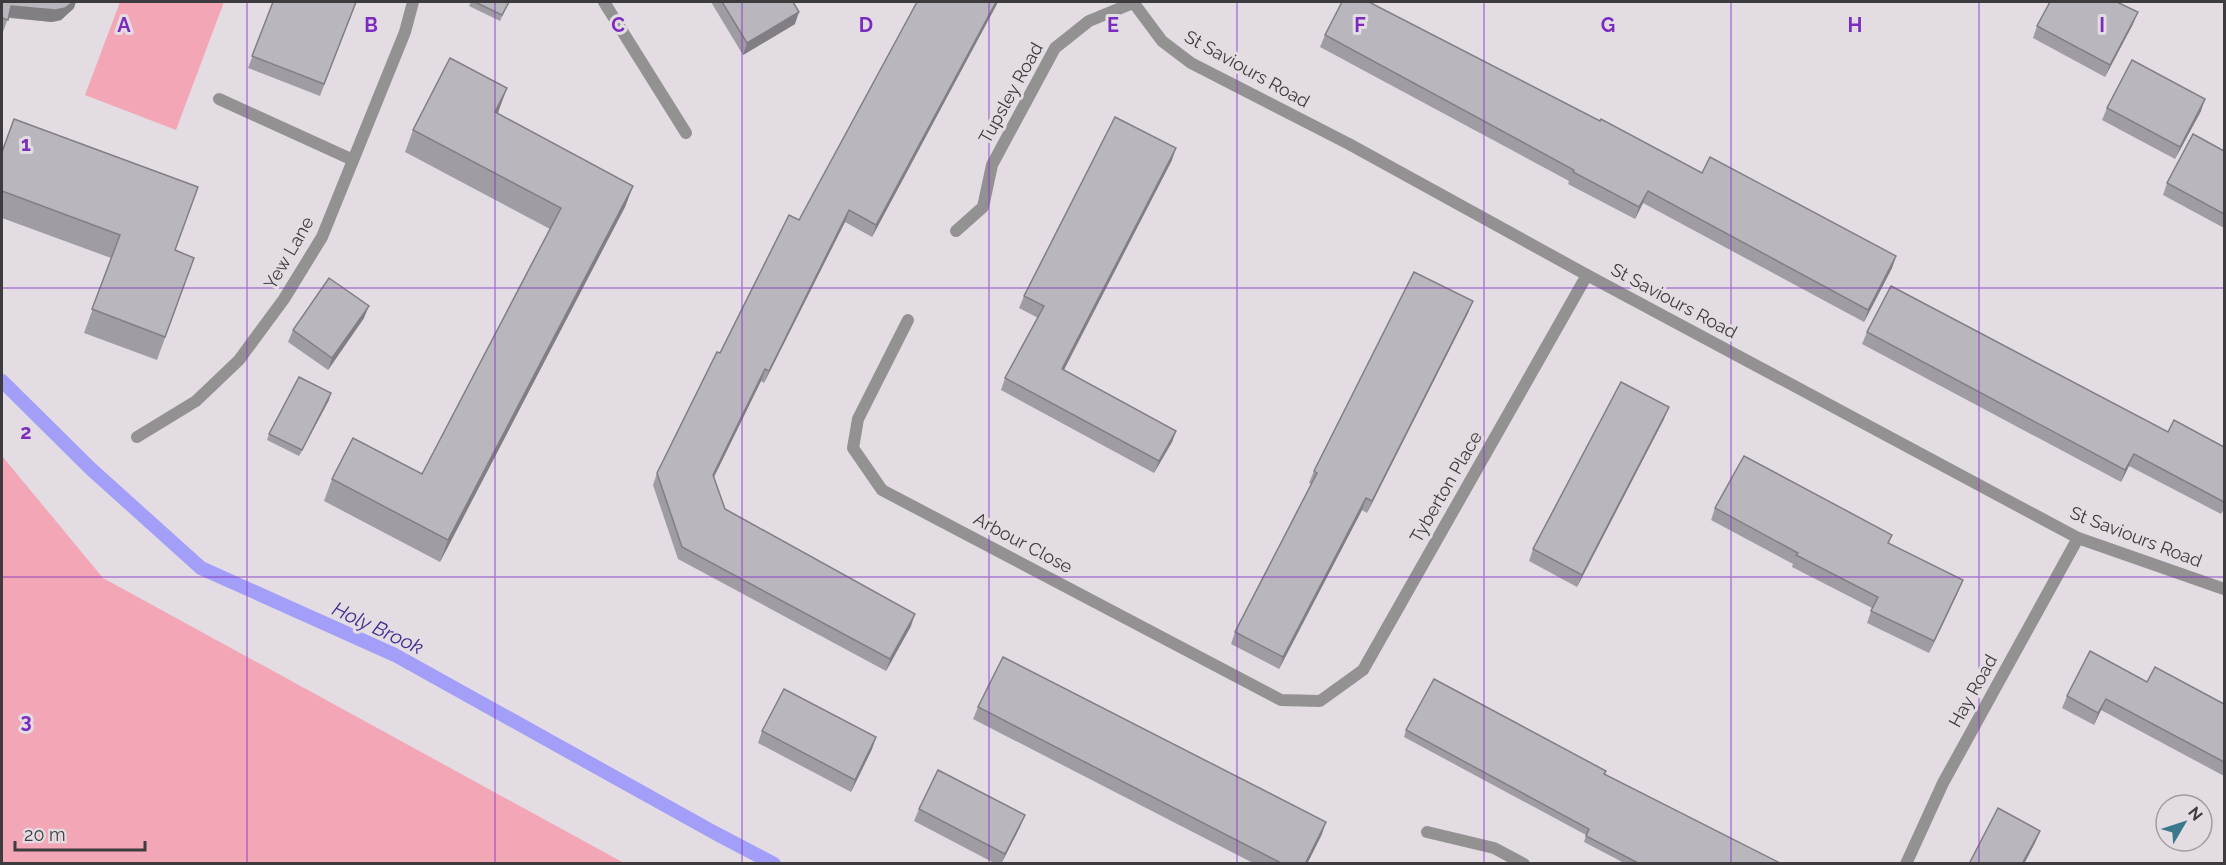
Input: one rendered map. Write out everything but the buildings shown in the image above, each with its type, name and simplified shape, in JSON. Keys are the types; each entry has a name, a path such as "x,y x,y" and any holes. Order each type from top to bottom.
{"street":[{"name":"Yew Lane","path":"137,437 196,401 239,360 284,299 322,237 405,32 413,2"},
{"path":"604,2 686,134"},
{"name":"Tupsley Road","path":"956,231 984,207 992,165 1054,48 1089,21 1133,2"},
{"name":"St Saviours Road","path":"1133,2 1162,41 1191,63 1349,144 1587,275 2078,538 2224,589"},
{"path":"219,99 353,160"},
{"name":"Tyberton Place","path":"1320,701 1363,670 1587,275"},
{"name":"Arbour Close","path":"908,320 858,419 853,448 882,490 1281,700 1320,701"},
{"name":"Hay Road","path":"1906,864 1943,783 2078,538"},
{"path":"1427,832 1494,848 1524,864"}],"shaded area":[{"path":"120,2 224,2 176,130 85,95"},
{"path":"2,456 103,578 624,863 2,863"}],"waterway":[{"name":"Holy Brook","path":"2,381 91,469 201,568 395,655 774,864"}]}
